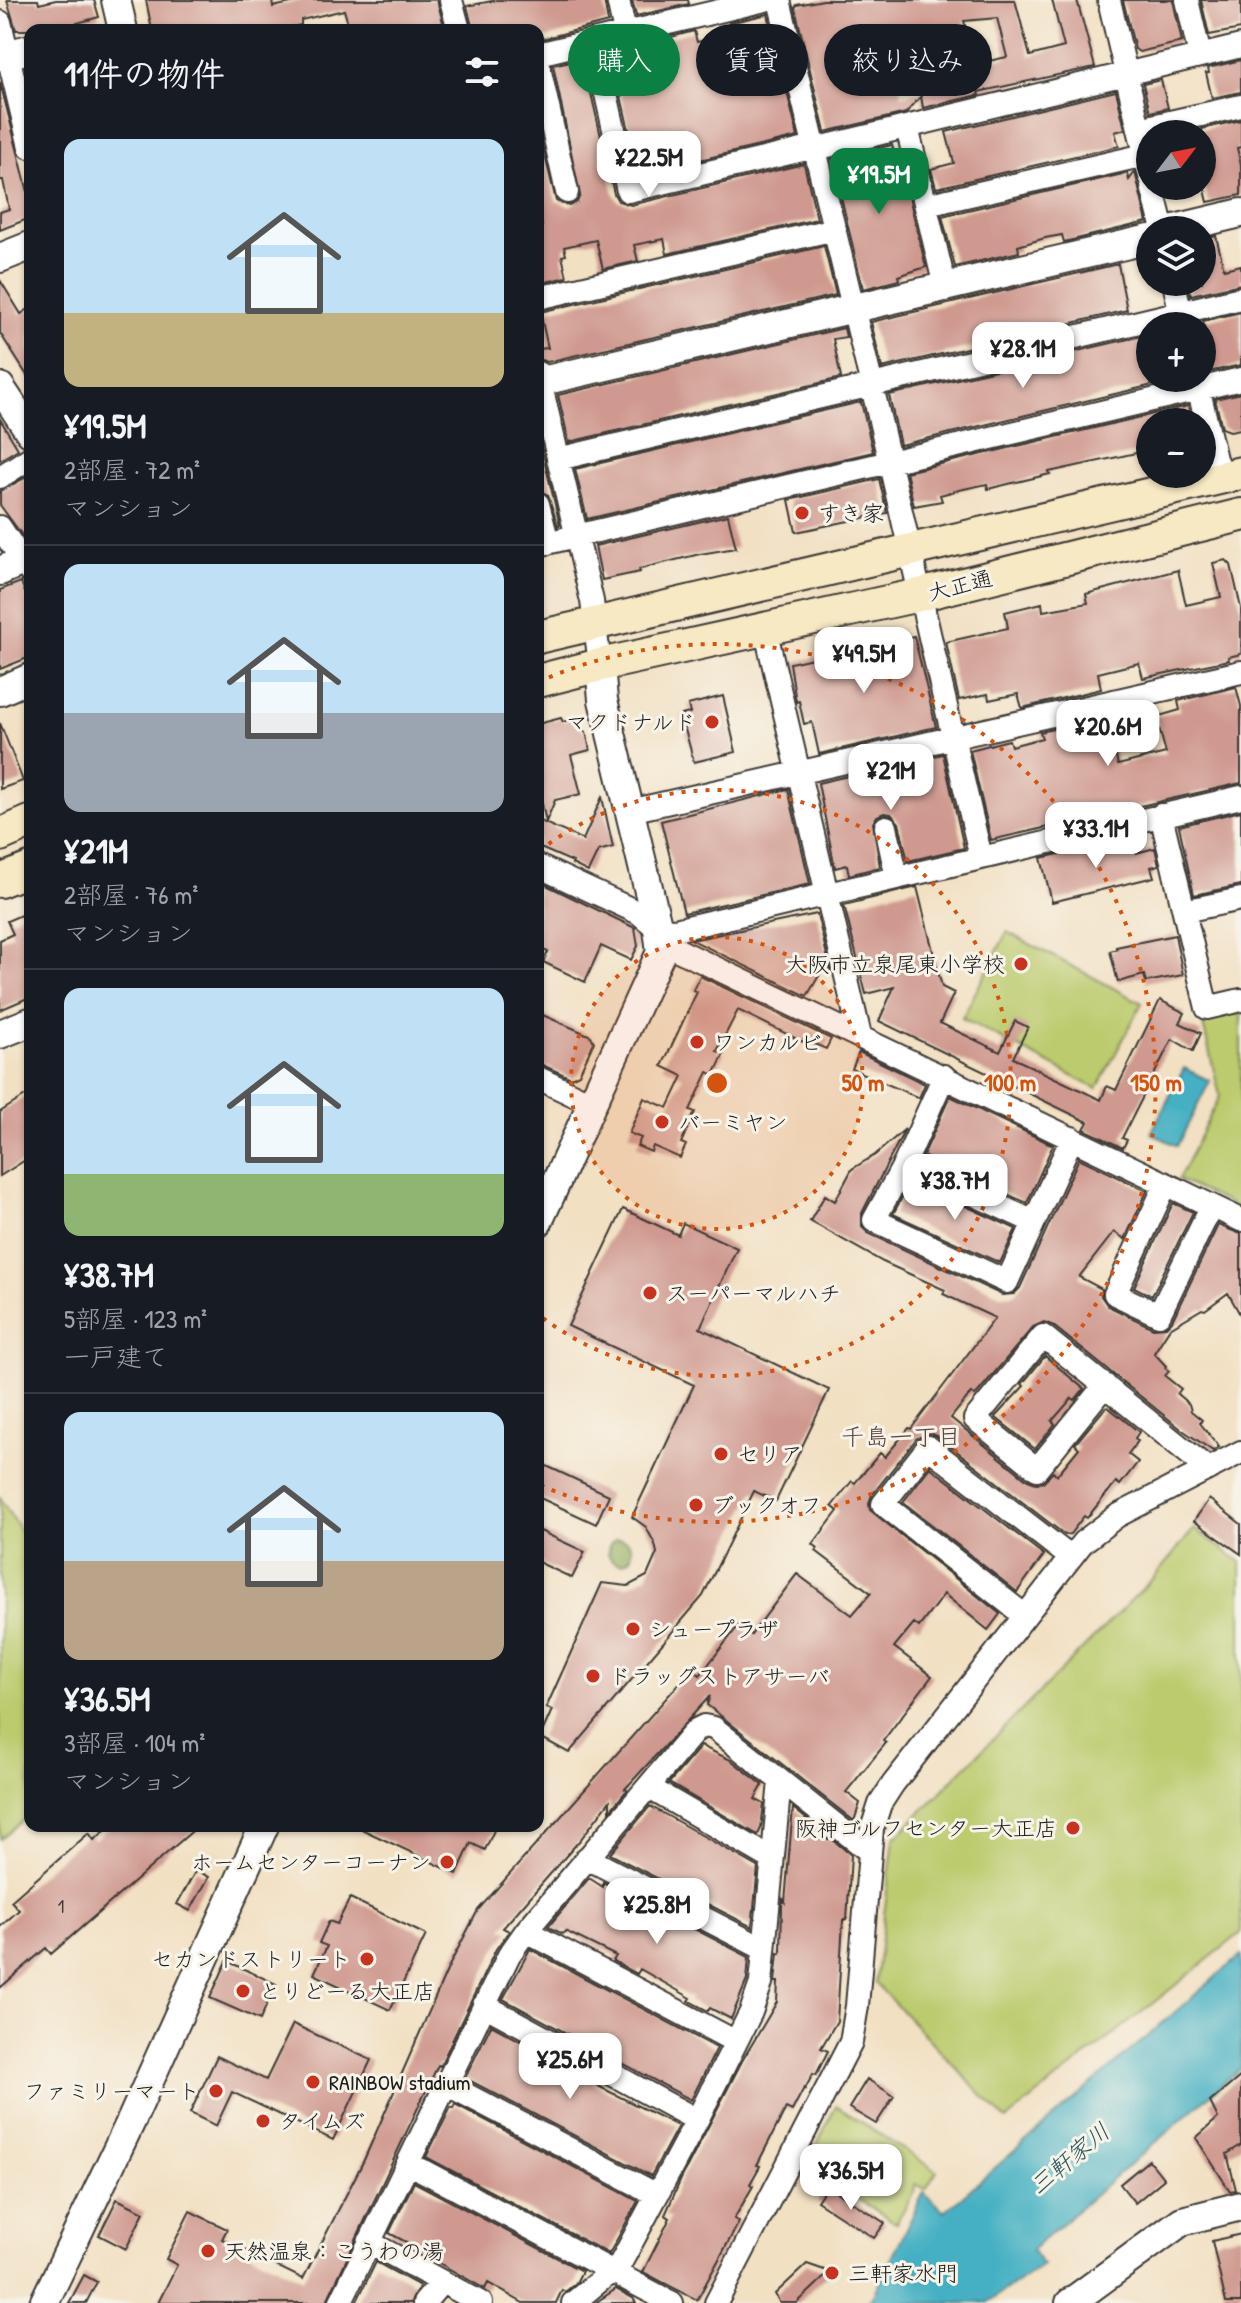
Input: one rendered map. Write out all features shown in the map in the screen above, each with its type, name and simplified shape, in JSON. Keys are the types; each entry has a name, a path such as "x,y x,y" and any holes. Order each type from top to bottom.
{"main road":[{"name":"大正通","path":"544,636 1232,474"},
{"name":"大正通","path":"544,679 1240,520"},
{"path":"0,835 24,825"},
{"path":"0,881 24,871"}],"street":[{"path":"116,0 119,24"},
{"path":"618,0 623,24"},
{"path":"663,24 765,0"},
{"path":"779,0 854,308 981,858"},
{"path":"1109,0 1137,120"},
{"path":"1187,0 1200,56"},
{"path":"454,1 458,24"},
{"path":"0,22 13,53 24,114"},
{"path":"606,96 628,191 1241,46"},
{"path":"544,53 568,47"},
{"path":"544,90 567,192"},
{"path":"1179,120 1241,106"},
{"path":"907,127 945,287"},
{"path":"926,205 1136,167"},
{"path":"1216,219 1241,213"},
{"path":"544,297 835,229"},
{"path":"544,378 1136,242"},
{"path":"0,258 24,248"},
{"path":"1203,312 1241,298"},
{"path":"558,459 872,386 1136,330"},
{"path":"1216,382 1241,379"},
{"path":"0,387 24,423"},
{"path":"544,544 1166,392"},
{"path":"1200,392 1215,459 1232,474 1240,520"},
{"path":"544,400 595,623 603,700 661,952 544,1209"},
{"path":"0,477 24,462"},
{"path":"0,527 18,568"},
{"path":"765,628 860,1036"},
{"path":"630,811 1241,672"},
{"path":"0,691 24,681"},
{"path":"658,929 675,930 1241,797"},
{"path":"1161,815 1207,1008 1241,1000"},
{"path":"886,827 897,878"},
{"path":"544,869 639,913 674,948 1241,1220"},
{"path":"1184,911 1241,899"},
{"path":"0,1034 24,1024"},
{"path":"944,1076 905,1163 874,1220 1007,1282 1072,1138"},
{"path":"544,1081 591,1103"},
{"path":"905,1163 1034,1222"},
{"path":"1166,1184 1115,1294 1159,1315 1211,1207"},
{"path":"1105,1385 1037,1469 975,1419 1043,1336 1105,1385 1208,1469"},
{"path":"1025,1616 883,1504 928,1447 1070,1557"},
{"path":"716,2303 851,2042 857,2006 872,1829 880,1804 1083,1542 1117,1516 1241,1452"},
{"path":"340,2303 509,1955 696,1730 704,1726 714,1728 870,1852"},
{"path":"573,2303 620,2264 751,2012 761,1983 780,1781"},
{"path":"648,1787 772,1859"},
{"path":"44,2303 132,2119 261,1832"},
{"path":"587,1858 762,1948"},
{"path":"526,1931 736,2042"},
{"path":"484,2005 697,2120"},
{"path":"446,2084 657,2195"},
{"path":"408,2163 672,2303"},
{"path":"1070,2303 1182,2221 1241,2206"},
{"path":"369,2242 481,2303"},
{"path":"424,2303 441,2283"}],"green space":[{"path":"1007,932 1142,1003 1097,1089 962,1018"},
{"path":"1241,1011 1241,1209 1178,1180 1220,1096 1202,1020"},
{"path":"0,1498 24,1537 24,1819 0,1839"},
{"name":"阪神ゴルフセンター大正店","path":"1194,1529 1241,1562 1241,1933 1006,2120 875,1983 894,1839 1156,1575"},
{"path":"620,1539 629,1542 632,1551 629,1560 620,1563 611,1560 608,1551 611,1542"},
{"path":"836,2106 937,2171 926,2189 915,2184 914,2192 896,2223 806,2166"}],"water":[{"path":"1184,1068 1210,1081 1177,1146 1151,1133"},
{"name":"三軒家川","path":"1241,1955 1241,2068 1031,2250 1043,2265 986,2303 865,2303 874,2295 924,2192 944,2212"}],"building":[{"path":"7,0 38,0 39,4 56,0 94,0 99,17 74,24 24,24 24,30 16,30"},
{"path":"146,0 272,0 273,7 304,0 437,0 443,24 348,24 344,10 301,20 301,24 151,24"},
{"path":"497,0 604,0 608,22 568,24 568,32 544,38 544,24 472,24 467,6"},
{"path":"632,0 688,0 689,4 636,16"},
{"path":"823,0 1015,0 1030,56 1064,47 1052,0 1077,0 1095,67 992,89 992,60 1007,57 997,18 964,21 965,24 824,24 824,96 921,96 906,113 825,132 808,62 808,24 799,24 795,8"},
{"path":"1123,0 1173,0 1182,42 1139,52 1135,49"},
{"path":"1201,0 1241,0 1241,29 1209,35"},
{"path":"768,14 770,24 729,24"},
{"path":"694,31 696,96 788,96 798,137 639,174 621,96 680,96 680,35"},
{"path":"1241,60 1241,92 1212,98 1206,73 1209,73 1208,68"},
{"path":"568,62 568,96 592,96 618,201 631,205 804,164 817,219 667,254 664,239 634,245 638,261 603,269 596,240 564,247 566,255 562,256 567,277 544,283 544,151 556,201 569,206 577,202 580,195 553,65"},
{"path":"1161,80 1168,108 1150,112 1143,84"},
{"path":"0,82 24,176 24,220 0,230 0,212 9,209 3,180 0,180"},
{"path":"1116,91 1125,129 1115,132 1119,146 936,188 931,169 954,163 946,132"},
{"path":"921,96 975,96 923,108"},
{"path":"1241,120 1241,147 1237,148 1241,165 1241,195 1208,202 1216,200 1216,126"},
{"path":"892,145 901,177 904,176 926,267 898,276 899,280 863,289 832,159"},
{"path":"1135,172 1136,200 1142,200 1146,216 1136,216 1136,225 1064,242 1062,235 1045,238 1018,246 1019,252 955,267 942,216 1127,173 1129,180"},
{"path":"1216,236 1224,269 1241,265 1241,284 1216,290"},
{"path":"824,246 836,295 547,362 544,361 544,348 548,348 544,311"},
{"path":"1118,264 1127,310 882,368 871,322"},
{"path":"0,280 21,314 24,312 24,371 0,333"},
{"path":"1241,312 1241,365 1216,370 1216,318"},
{"path":"844,328 846,337 833,339 841,378 569,442 558,395"},
{"path":"1136,337 1136,389 900,445 889,395"},
{"path":"1241,393 1241,429 1230,431 1222,428 1215,399"},
{"path":"861,402 873,452 587,519 575,469"},
{"path":"1136,418 1136,453 988,489 987,484 959,490 940,495 942,501 914,506 906,472"},
{"path":"0,419 18,449 0,460"},
{"path":"544,459 558,526 548,495 544,493"},
{"path":"24,478 24,538 0,505 0,491"},
{"path":"879,479 887,513 796,532 789,500"},
{"path":"728,515 736,548 700,554 602,580 595,546"},
{"path":"1226,560 1231,565 1241,608 1241,654 1228,657 1229,660 1143,678 1139,663 1098,673 1101,689 1022,708 1018,694 989,700 988,694 959,700 946,642 1008,628 1005,612 1042,603 1043,611 1088,603 1086,594 1178,570 1186,605 1221,597 1213,563"},
{"path":"21,582 24,590 24,659 0,669 0,590"},
{"path":"914,636 936,727 819,754 812,722 804,724 799,701 796,702 790,663"},
{"path":"1236,687 1241,706 1241,783 991,840 970,750 1009,740 1011,746 1042,738 1040,732 1106,717 1118,765 1166,753 1156,717 1180,710 1178,701"},
{"path":"723,696 736,752 694,762 681,715 690,713 688,705"},
{"path":"561,718 563,722 569,720 586,732 590,750 571,755 581,794 555,800 546,822 544,813 544,722"},
{"path":"0,723 23,781 0,789"},
{"path":"943,754 964,848 908,861 899,823 891,814 884,813 877,816 873,823 880,867 849,875 847,865 835,868 818,783"},
{"path":"788,789 810,884 684,913 661,821"},
{"path":"602,797 613,847 598,851 588,872 544,850 544,823 583,840"},
{"path":"1241,811 1241,885 1194,895 1179,826"},
{"path":"1108,843 1109,848 1133,843 1136,853 1155,848 1159,865 1151,867 1154,877 1052,902 1041,858"},
{"path":"544,884 635,928 638,946 631,960 601,946 585,982 544,962 548,952 544,950"},
{"path":"917,887 942,987 954,993 940,1023 1000,1052 1015,1021 1028,1027 1013,1058 1101,1100 1107,1086 1116,1090 1160,1000 1185,1013 1180,1023 1201,1033 1193,1051 1172,1039 1122,1138 1127,1140 1123,1148 1084,1129 1088,1122 879,1021 894,987 866,994 844,905"},
{"path":"24,914 24,1000 0,1010 0,940 13,934 7,921"},
{"path":"817,914 831,972 823,969 807,996 692,940"},
{"path":"1175,935 1183,975 1146,982 1144,975 1118,982 1110,951 1116,947"},
{"path":"700,976 831,1039 826,1049 804,1039 803,1042 738,1010 717,1051 724,1054 714,1075 708,1072 690,1110 695,1112 681,1143 686,1145 680,1158 653,1146 651,1152 637,1146 641,1138 629,1133 644,1098 668,1108 683,1076 662,1066 697,992 693,990"},
{"path":"544,1016 591,1036 594,1042 579,1074 571,1078 544,1066"},
{"path":"859,1052 925,1084 919,1098 852,1069"},
{"path":"950,1096 1053,1145 1027,1203 923,1156"},
{"path":"24,1097 24,1161 0,1176 0,1112"},
{"path":"905,1129 862,1213 862,1227 868,1233 1002,1295 1014,1294 1020,1288 1079,1158 1147,1191 1125,1239 1114,1232 1079,1277 1102,1289 1101,1296 1108,1306 1153,1328 1166,1327 1172,1321 1218,1225 1241,1234 1241,1316 1228,1293 1205,1310 1170,1328 1154,1353 1169,1371 1165,1376 1181,1389 1177,1394 1202,1420 1200,1423 1219,1447 1213,1451 1181,1429 1052,1325 1044,1322 1033,1327 975,1396 971,1393 951,1418 1028,1480 1036,1483 1043,1482 1053,1472 1057,1475 1079,1448 1075,1444 1108,1407 1139,1432 1135,1438 1138,1441 1128,1454 1138,1462 1120,1485 1116,1482 1087,1518 1084,1516 1070,1534 1065,1535 937,1436 929,1433 917,1438 872,1495 870,1510 1000,1614 988,1630 944,1594 919,1627 914,1623 894,1647 932,1676 883,1741 886,1743 846,1792 860,1803 854,1821 707,1705 710,1696 625,1789 610,1811 610,1801 503,1928 509,1931 496,1949 438,2065 326,2303 158,2303 177,2265 166,2259 190,2211 227,2229 222,2239 303,2279 364,2160 449,1966 478,1910 692,1669 700,1675 739,1625 751,1635 797,1574 852,1615 871,1593 816,1551 818,1548 813,1544 838,1511 832,1506 852,1481 855,1483 880,1453 885,1457 911,1429 995,1318 943,1294 945,1290 883,1262 810,1221 825,1195 835,1201 852,1169 875,1155"},
{"path":"911,1181 1016,1229 1000,1263 893,1214"},
{"path":"1173,1203 1193,1212 1152,1296 1134,1287"},
{"path":"623,1209 678,1235 683,1223 737,1248 700,1328 829,1390 776,1501 754,1491 703,1596 569,1753 544,1739 544,1728 552,1710 546,1708 602,1583 628,1586 647,1576 657,1553 655,1544 646,1527 632,1517 694,1385 568,1326"},
{"path":"1045,1356 1084,1389 1052,1421 1055,1424 1035,1449 995,1417 1024,1386 1022,1384"},
{"path":"544,1465 609,1495 596,1524 544,1500"},
{"path":"930,1467 1044,1555 1017,1592 903,1502"},
{"path":"1209,1499 1241,1524 1241,1554 1194,1521"},
{"path":"544,1533 585,1552 572,1578 544,1565"},
{"path":"701,1746 731,1760 763,1785 755,1799 764,1804 758,1835 669,1783"},
{"path":"650,1806 758,1867 752,1927 610,1854"},
{"path":"793,1808 815,1826 818,1839 832,1839 851,1855 847,1920 843,1920 837,2021 821,2048 828,2051 816,2075 813,2074 792,2111 786,2108 757,2165 760,2166 750,2184 753,2186 734,2219 739,2222 697,2300 643,2272 670,2218 665,2215 681,2179 742,2061 777,2002 778,1982 775,1982 778,1953 781,1954 782,1904 783,1899 785,1902"},
{"path":"104,1832 191,1832 51,1954 46,1948 0,1988 0,1927 19,1910 11,1901 89,1833 94,1840"},
{"name":"ホームセンターコーナン","path":"368,1832 493,1832 485,1850 471,1843 457,1874"},
{"path":"196,1870 209,1877 190,1911 177,1904"},
{"path":"589,1878 603,1887 603,1882 749,1957 747,1980 731,2019 689,2001 691,1998 640,1969 637,1974 613,1961 616,1956 565,1931 563,1934 548,1927"},
{"name":"セカンドストリート","path":"350,1898 426,1935 390,2010 314,1974 327,1946 319,1943 329,1921 337,1924"},
{"path":"530,1949 717,2048 691,2100 503,1999"},
{"name":"とりどーる大正店","path":"227,1961 276,1984 260,2020 210,1998"},
{"name":"RAINBOW stadium","path":"293,2024 371,2060 333,2140 232,2092 216,2126 190,2113 217,2056 266,2080"},
{"path":"491,2025 593,2080 592,2083 678,2126 651,2176 465,2078"},
{"path":"1241,2076 1241,2145 1227,2154 1236,2190 1230,2191 1196,2138 1218,2118 1210,2102"},
{"path":"867,2079 894,2096 876,2124 849,2108"},
{"path":"455,2104 638,2201 609,2254 426,2157"},
{"path":"1149,2160 1164,2179 1135,2203 1120,2184"},
{"path":"414,2182 582,2271 576,2283 565,2292 562,2290 556,2303 523,2303 488,2283 485,2289 389,2233"},
{"path":"827,2186 885,2223 874,2238 817,2201"},
{"path":"117,2199 144,2212 126,2249 99,2235"},
{"path":"1241,2234 1241,2303 1226,2303 1212,2241"},
{"path":"376,2262 420,2286 410,2303 356,2303"},
{"path":"807,2264 830,2272 797,2303 780,2303 775,2294"},
{"path":"84,2275 97,2282 86,2303 69,2303"},
{"path":"616,2289 636,2303 595,2303"}],"place":[{"name":"すき家","path":"802,513"},
{"name":"マクドナルド","path":"712,722"},
{"name":"大阪市立泉尾東小学校","path":"1021,964"},
{"name":"ワンカルビ","path":"697,1042"},
{"name":"バーミヤン","path":"662,1122"},
{"name":"スーパーマルハチ","path":"650,1293"},
{"name":"セリア","path":"721,1454"},
{"name":"ブックオフ","path":"696,1505"},
{"name":"シュープラザ","path":"633,1629"},
{"name":"ドラッグストアサーバ","path":"593,1676"},
{"name":"阪神ゴルフセンター大正店","path":"1073,1828"},
{"name":"ホームセンターコーナン","path":"447,1862"},
{"name":"セカンドストリート","path":"367,1959"},
{"name":"とりどーる大正店","path":"243,1991"},
{"name":"RAINBOW stadium","path":"313,2082"},
{"name":"ファミリーマート","path":"216,2091"},
{"name":"タイムズ","path":"263,2121"},
{"name":"天然温泉：こうわの湯","path":"208,2251"},
{"name":"三軒家水門","path":"832,2273"}],"district":[{"name":"千島一丁目","path":"901,1436"}]}
